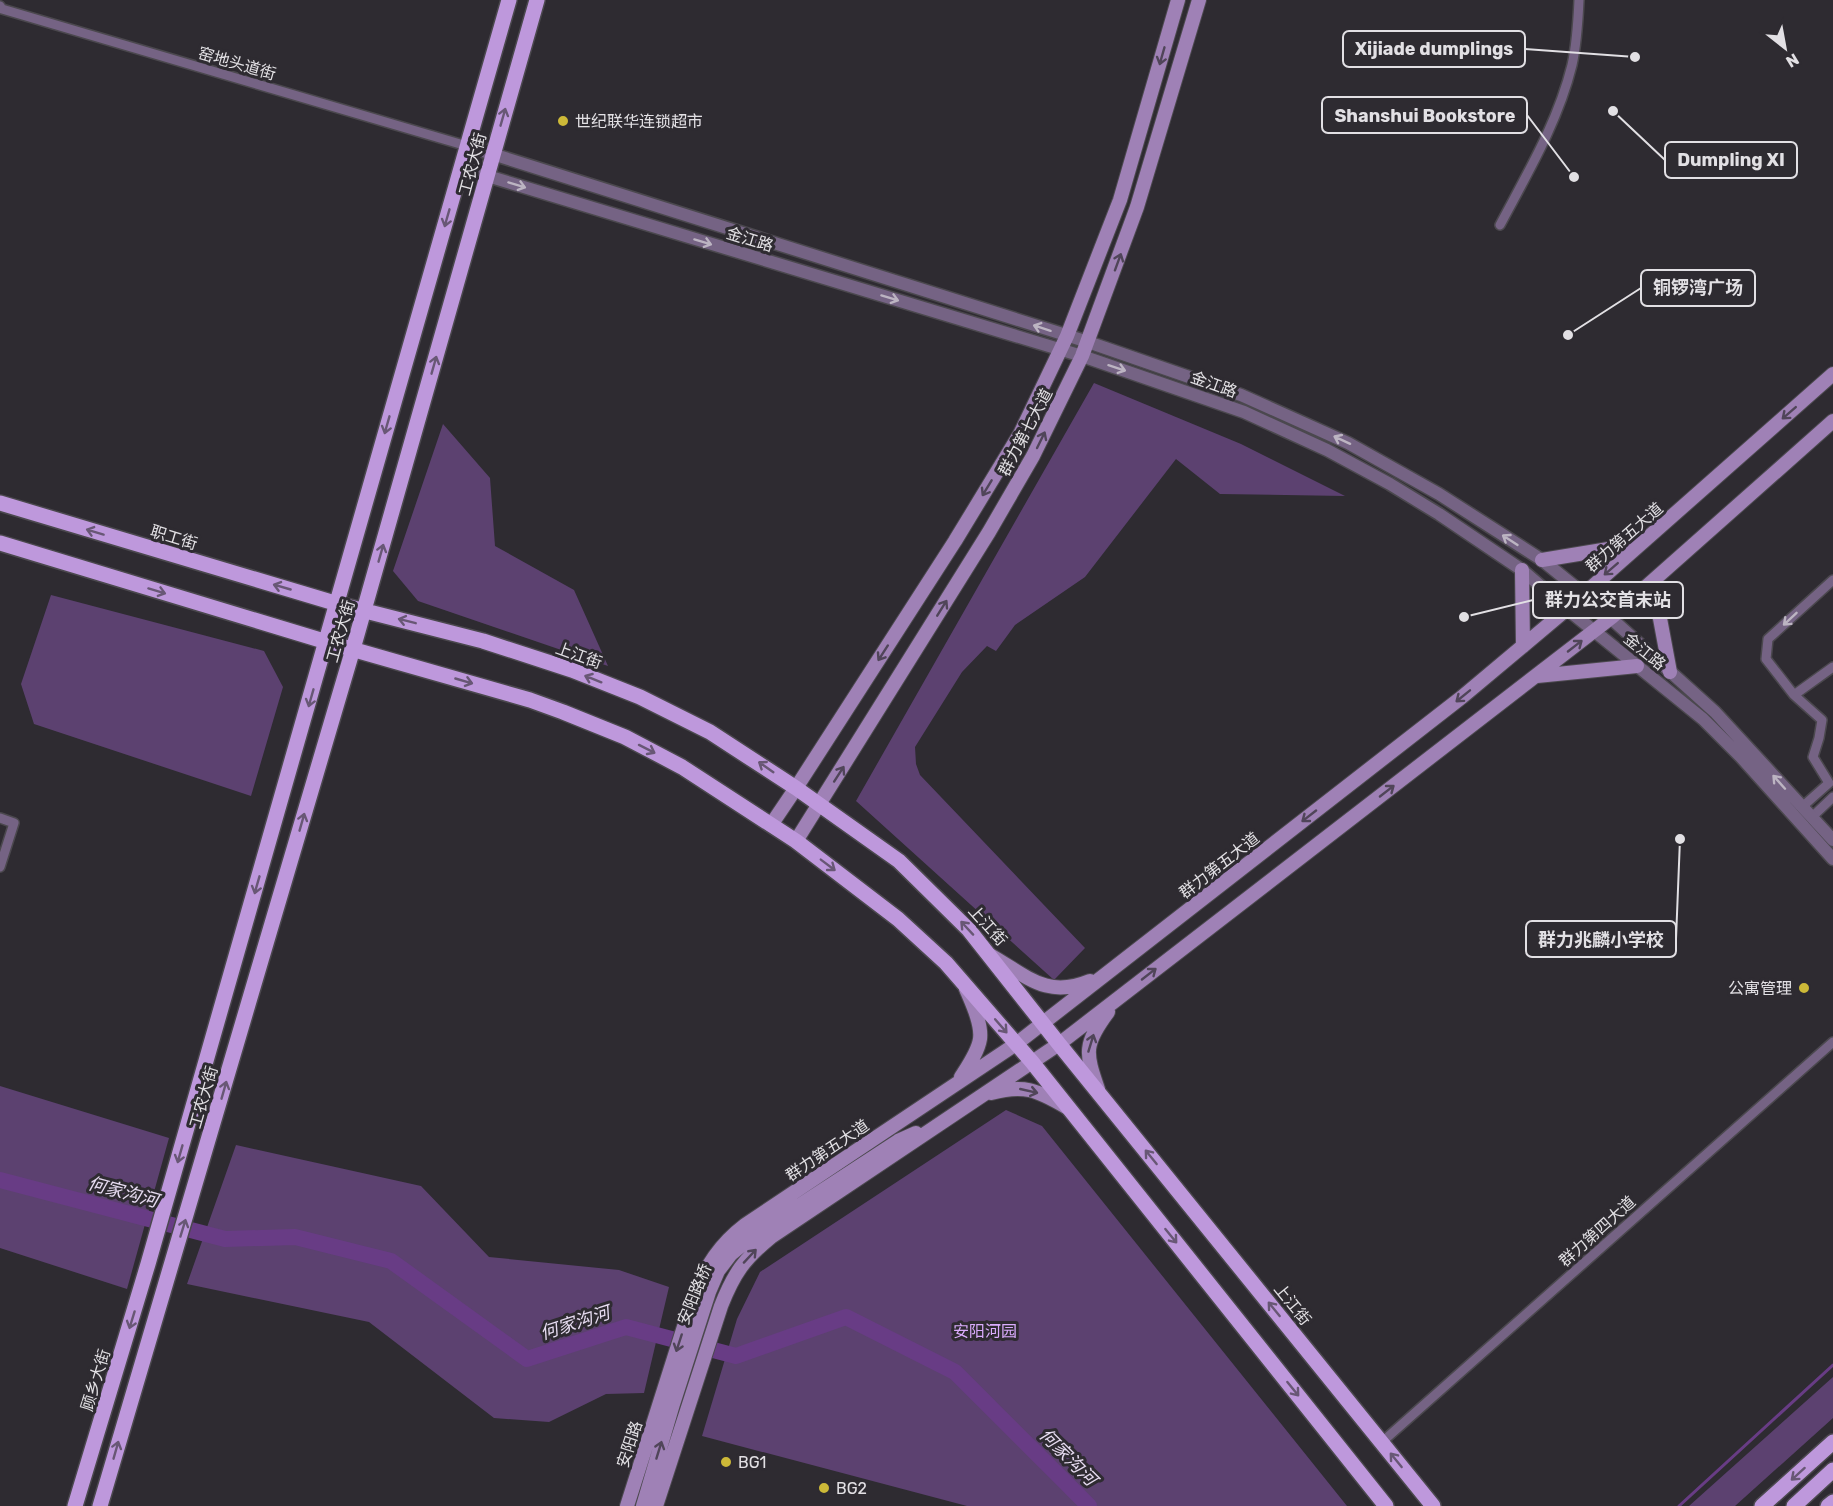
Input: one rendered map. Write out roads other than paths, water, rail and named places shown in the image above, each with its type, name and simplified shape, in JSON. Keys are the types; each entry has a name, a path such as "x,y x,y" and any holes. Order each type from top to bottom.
{"main road":[{"name":"工农大街","path":"148,1264 509,0"},
{"name":"工农大街","path":"100,1506 353,649 537,0"},
{"name":"群力第七大道","path":"771,825 955,541 1020,434 1067,336 1120,200 1178,0"},
{"name":"群力第七大道","path":"796,841 989,532 1033,456 1089,342 1137,207 1199,0"},
{"name":"群力第五大道","path":"663,1392 694,1295 709,1262 730,1236 1016,1044 1462,697 1567,609 1833,374"},
{"path":"656,1506 721,1306 735,1274 757,1248 1059,1044 1118,999 1612,617 1833,421"},
{"name":"职工街","path":"0,503 338,604"},
{"path":"0,543 327,642 530,700 625,737 682,767 796,841 898,919 946,963 1032,1062 1386,1506"},
{"path":"1542,560 1641,543"},
{"path":"1522,570 1523,646"},
{"path":"1653,581 1670,672"},
{"name":"上江街","path":"338,604 483,641 572,670 640,697 710,732 796,788 899,861 942,902 990,954 1059,1044 1433,1506"},
{"path":"1537,676 1637,666"},
{"path":"990,954 1045,987 1059,989 1076,986 1106,974"},
{"path":"958,1082 973,1059 980,1038 976,1014 964,984"},
{"path":"1099,1093 1090,1067 1088,1051 1099,1024 1118,999"},
{"path":"983,1095 1024,1088 1045,1095 1071,1111"},
{"name":"安阳路桥","path":"643,1506 709,1292 718,1271 731,1254 754,1235 898,1141 952,1116"},
{"name":"顾乡大街","path":"75,1506 148,1264"},
{"name":"安阳路","path":"627,1506 663,1392"},
{"path":"1762,1506 1833,1442"},
{"path":"1794,1506 1833,1470"},
{"path":"1828,1506 1833,1502"}],"street":[{"path":"1500,225 1544,140 1566,86 1578,33 1579,0"},
{"name":"窑地头道街","path":"0,6 2,9 467,146"},
{"name":"金江路","path":"467,146 1089,342 1241,395 1348,443 1439,494 1542,560 1584,594 1715,712 1833,840"},
{"name":"金江路","path":"461,168 1082,356 1244,412 1326,450 1390,484 1522,570 1711,727 1833,858"},
{"path":"1802,807 1829,783 1813,757 1822,720 1794,695 1766,659 1768,639 1833,580"},
{"path":"1794,695 1833,667"},
{"path":"1812,817 1833,797"},
{"path":"0,818 14,823 0,867"},
{"name":"群力第四大道","path":"1382,1442 1833,1042"}],"waterway":[{"name":"何家沟河","path":"0,1180 225,1239 295,1237 391,1261 527,1359 626,1327 736,1356 846,1317 955,1372 1089,1506"},
{"path":"1679,1506 1833,1365"}],"place":[{"name":"Xijiade dumplings","path":"1635,57"},
{"name":"Dumpling XI","path":"1613,111"},
{"name":"世纪联华连锁超市","path":"563,121"},
{"name":"Shanshui Bookstore","path":"1574,177"},
{"name":"铜锣湾广场","path":"1568,335"},
{"name":"群力公交首末站","path":"1464,617"},
{"name":"群力兆麟小学校","path":"1680,839"},
{"name":"公寓管理","path":"1804,988"},
{"name":"BG1","path":"726,1462"},
{"name":"BG2","path":"824,1488"}],"park label":[{"name":"安阳河园","path":"985,1331"}]}
